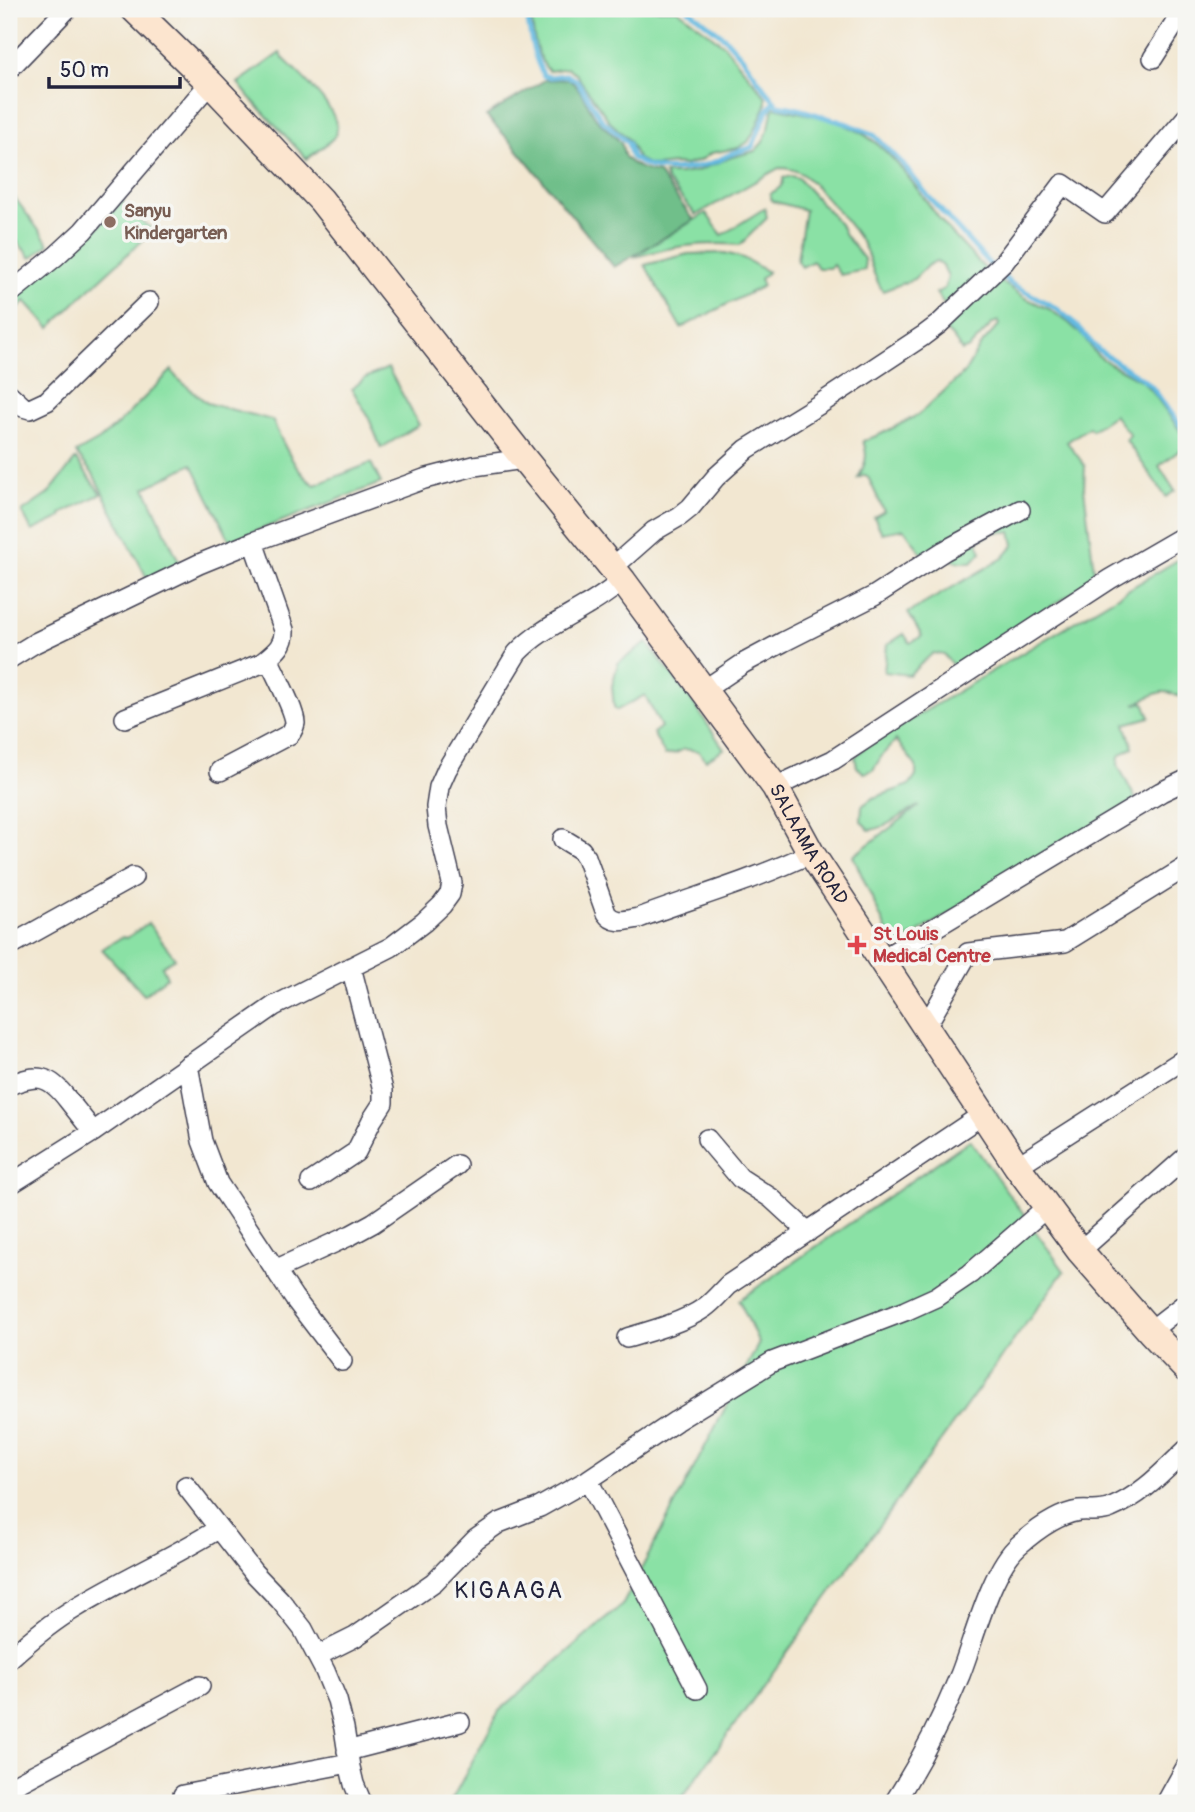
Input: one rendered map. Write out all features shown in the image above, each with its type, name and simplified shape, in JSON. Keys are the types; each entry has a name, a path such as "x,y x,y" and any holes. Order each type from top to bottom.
{"main road":[{"name":"SALAAMA ROAD","path":"134,9 210,83 321,200 617,575 775,787 811,853 1017,1166 1080,1251 1186,1369"}],"street":[{"path":"9,69 67,9"},
{"path":"1153,58 1181,9"},
{"path":"9,294 83,231 210,83"},
{"path":"9,1185 93,1132 274,1006 391,947 424,922 450,894 452,883 438,826 436,807 439,787 447,769 517,653 544,630 589,605 654,531 690,508 716,477 747,449 820,404 939,324 1004,262 1063,184 1105,213 1186,118"},
{"path":"9,394 30,410 47,401 149,302"},
{"path":"9,659 36,643 199,564 253,542 424,479 474,466 524,459"},
{"path":"704,690 744,663 874,596 944,551 1020,510"},
{"path":"775,787 833,760 1110,579 1186,536"},
{"path":"125,718 262,663 283,644 284,630 253,542"},
{"path":"220,771 290,734 295,726 290,707 268,658"},
{"path":"881,960 1161,792 1186,780"},
{"path":"563,839 581,850 586,857 606,913 612,919 622,921 639,918 777,870 811,853"},
{"path":"925,1028 968,953 1065,942 1186,867"},
{"path":"9,946 133,877"},
{"path":"311,1182 356,1152 383,1103 383,1090 351,967"},
{"path":"1017,1166 1186,1058"},
{"path":"188,1065 202,1141 218,1183 294,1298 342,1361"},
{"path":"9,1085 27,1078 46,1079 55,1083 93,1132"},
{"path":"627,1338 702,1310 728,1285 982,1115"},
{"path":"707,1139 740,1178 771,1198 808,1232"},
{"path":"1080,1251 1186,1157"},
{"path":"275,1270 373,1223 457,1165"},
{"path":"317,1656 355,1637 434,1582 489,1529 540,1507 588,1480 676,1421 772,1363 936,1297 970,1274 1047,1207"},
{"path":"1150,1331 1186,1303"},
{"path":"894,1803 933,1737 985,1605 1007,1558 1018,1546 1056,1519 1082,1511 1107,1510 1136,1495 1186,1450"},
{"path":"588,1480 697,1689"},
{"path":"186,1486 218,1529 303,1629 337,1700 354,1784 362,1803"},
{"path":"9,1659 75,1608 218,1529"},
{"path":"9,1788 200,1686"},
{"path":"183,1795 348,1757 460,1722"},
{"path":"1166,1803 1186,1767"}],"green space":[{"path":"530,9 677,9 724,45 766,97 766,105 756,128 748,142 738,148 711,153 686,165 656,166 638,159 629,140 610,122 575,73 568,68 549,71 535,42"},
{"path":"280,53 326,104 337,125 334,137 307,159 238,83"},
{"path":"567,79 580,91 596,118 621,144 625,157 640,168 659,173 694,220 614,267 512,143 486,116 545,80"},
{"path":"773,107 836,122 870,138 895,161 947,228 987,271 945,306 936,293 945,288 948,276 943,266 936,261 914,279 883,291 864,246 853,229 815,186 800,173 790,169 779,168 696,215 664,174 697,171 755,151 763,142 769,128"},
{"path":"783,178 798,178 840,224 864,259 865,270 840,275 833,265 829,268 818,268 813,261 802,267 797,260 805,210 772,201 770,194 781,186"},
{"path":"12,194 49,244 31,258 9,232 9,196"},
{"path":"122,200 133,216 154,230 50,328 25,301 9,317 9,297 100,225"},
{"path":"765,208 767,218 740,245 687,246 635,257 706,213 722,235"},
{"path":"725,253 743,258 768,272 760,279 763,286 681,328 645,265 688,254"},
{"path":"996,278 1069,323 1084,337 1096,354 1142,381 1186,439 1186,455 1180,450 1159,466 1175,491 1166,497 1126,440 1130,435 1114,415 1067,442 1085,466 1084,488 1095,578 956,669 944,655 933,653 909,675 884,672 887,645 904,634 910,643 922,636 908,613 1003,558 1014,545 1011,532 994,532 977,541 981,552 972,562 949,559 936,569 904,529 882,533 874,517 884,511 868,477 865,475 858,478 865,460 863,441 918,415 965,372 980,346 999,325 998,321 993,323 969,348 962,351 943,328"},
{"path":"388,368 419,425 381,448 368,416 352,389 365,378"},
{"path":"172,370 176,377 207,403 272,420 295,464 315,485 371,463 381,483 230,541 192,464 145,488 180,564 148,580 93,474 76,453 99,440 119,423"},
{"path":"76,459 101,494 32,531 22,512 48,494"},
{"path":"1186,555 1186,699 1165,692 1154,694 1135,704 1144,702 1150,717 1125,724 1133,747 1119,756 1118,765 1136,800 894,947 853,856 919,806 876,829 869,830 861,821 862,806 873,798 910,785 916,776 916,766 896,740 873,770 864,773 857,767 855,757 865,747"},
{"path":"647,643 690,698 724,749 706,760 698,751 684,749 665,755 653,733 661,727 645,695 617,710 614,707 612,686 618,663"},
{"path":"148,923 175,958 162,966 167,977 144,995 102,949 122,937 127,938"},
{"path":"970,1140 1064,1271 678,1803 450,1803 499,1711 623,1604 759,1343 739,1300"}],"waterway":[{"path":"526,9 534,52 544,76 566,75 577,81 602,120 628,143 632,158 642,164 663,169 685,169 717,161 752,147 767,111 775,101"},
{"path":"688,9 725,38 778,105 851,125 874,135 901,162 992,267"},
{"path":"1000,274 1013,285 1056,308 1074,323 1098,350 1151,386 1186,433"}],"place":[{"name":"Sanyu Kindergarten","path":"110,222"},
{"name":"St Louis Medical Centre","path":"857,945"}],"district":[{"name":"KIGAAGA","path":"509,1590"}]}
